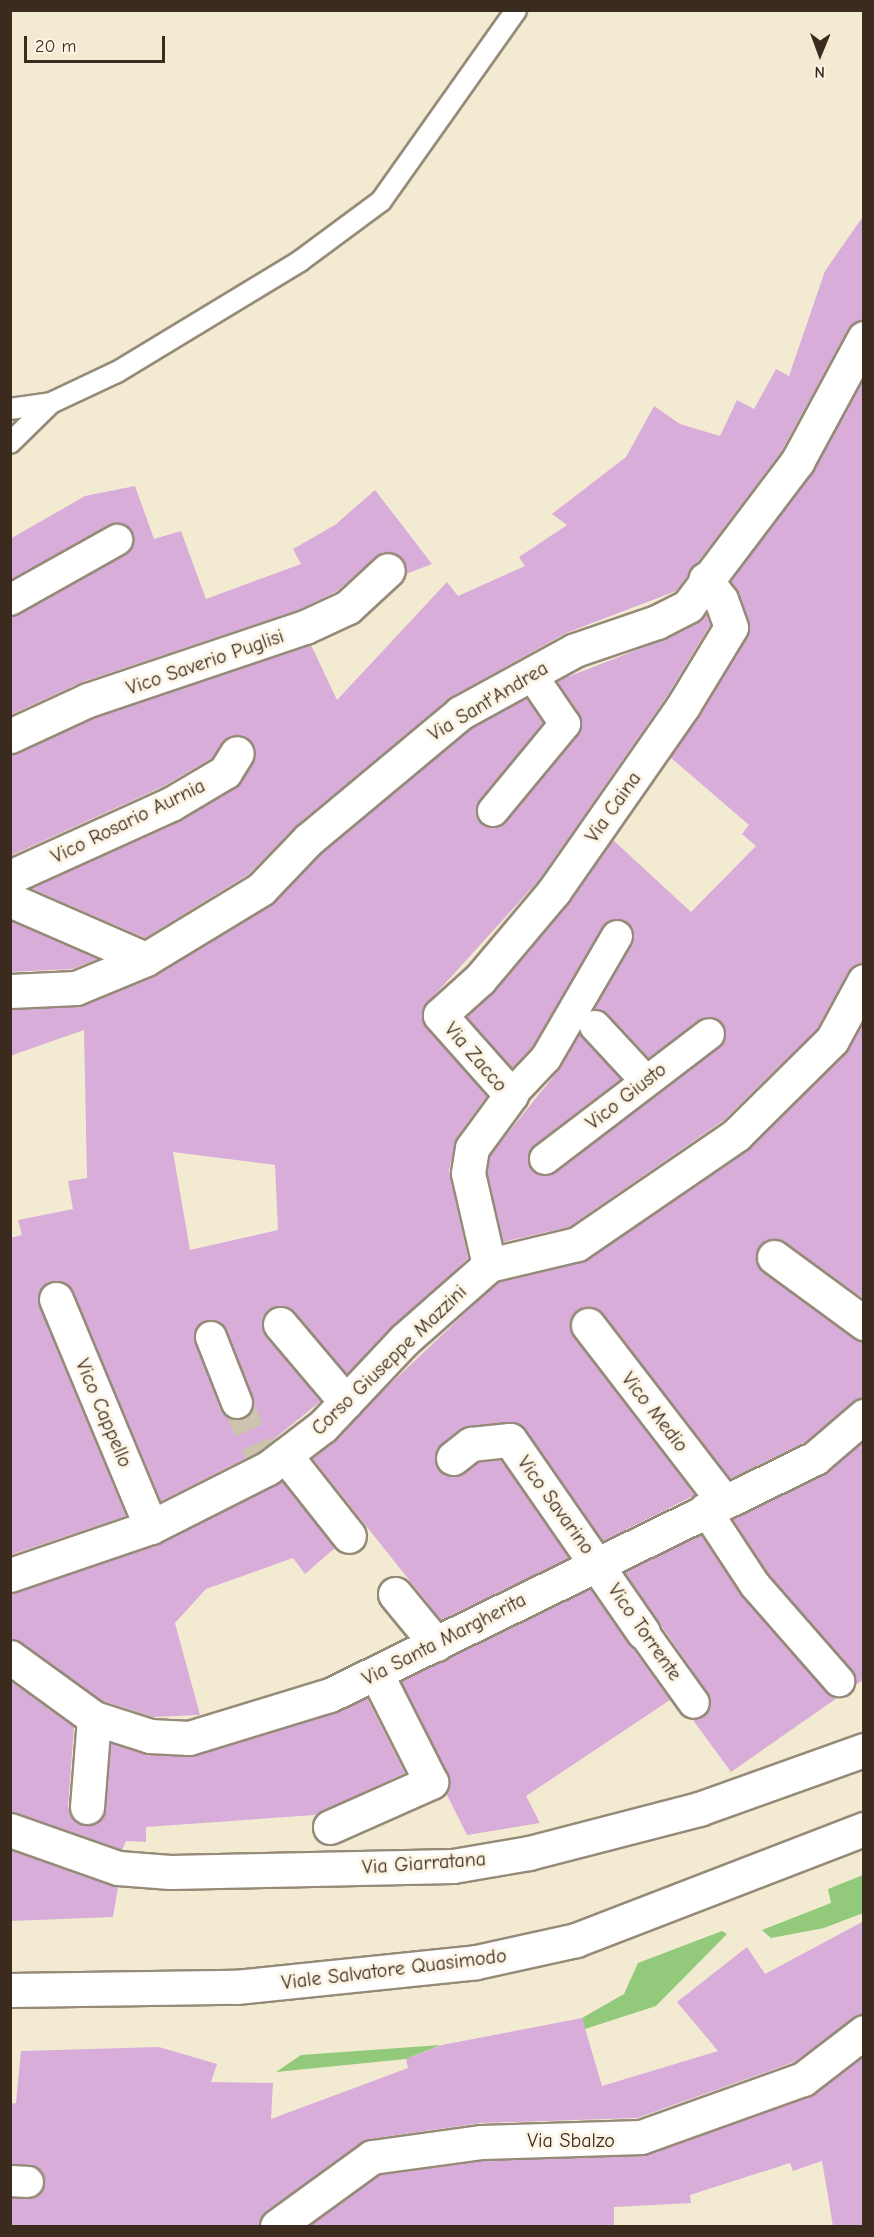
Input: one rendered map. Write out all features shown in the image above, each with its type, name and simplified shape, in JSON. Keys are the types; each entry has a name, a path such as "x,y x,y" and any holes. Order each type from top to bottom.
{"street":[{"name":"Via Sant'Andrea","path":"10,991 76,988 146,959 261,889 427,736 575,650 688,606 705,579 797,462 864,338"},
{"path":"10,600 117,540"},
{"name":"Vico Saverio Puglisi","path":"10,736 88,700 305,627 348,607 388,570"},
{"name":"Via Caina","path":"440,1015 480,979 554,891 683,706 731,627 721,600 705,579"},
{"path":"493,811 565,724 531,674"},
{"name":"Vico Rosario Aurnia","path":"10,877 171,804 225,772 237,753"},
{"path":"10,900 146,959"},
{"path":"510,1095 546,1058 616,936"},
{"name":"Corso Giuseppe Mazzini","path":"10,1575 151,1527 272,1460 346,1402 404,1340 489,1265 577,1244 736,1135 832,1040 864,981"},
{"name":"Via Zacco","path":"440,1015 510,1095 472,1148 468,1173 489,1265"},
{"path":"595,1026 645,1080"},
{"name":"Vico Giusto","path":"545,1159 645,1080 709,1034"},
{"path":"774,1257 864,1323"},
{"name":"Vico Cappello","path":"56,1299 151,1527"},
{"path":"280,1324 346,1402"},
{"name":"Vico Medio","path":"588,1325 714,1504"},
{"path":"211,1337 237,1403"},
{"name":"Via Santa Margherita","path":"12,1662 94,1718 150,1736 189,1738 330,1695 436,1644 597,1561 815,1458 864,1416"},
{"name":"Vico Savarino","path":"453,1458 471,1444 510,1440 597,1561"},
{"path":"272,1460 349,1536"},
{"path":"714,1504 755,1585 839,1681"},
{"name":"Vico Torrente","path":"597,1561 643,1632 694,1703"},
{"path":"395,1594 436,1644"},
{"path":"330,1827 431,1782 376,1673"},
{"path":"87,1808 94,1718"},
{"name":"Via Giarratana","path":"10,1830 117,1868 170,1872 453,1866 529,1853 699,1809 799,1769 864,1750"},
{"name":"Viale Salvatore Quasimodo","path":"10,1990 236,1987 477,1962 576,1940 864,1829"},
{"name":"Via Sbalzo","path":"277,2226 372,2157 482,2142 641,2138 803,2079 864,2032"}],"lane":[{"path":"10,409 51,403 117,372 300,261 381,201 516,10"},
{"path":"10,443 51,403"}],"green space":[{"path":"863,1875 863,1913 824,1928 771,1938 762,1930 831,1903 828,1889"},
{"path":"722,1931 727,1934 656,2006 585,2029 582,2018 624,1994 638,1963"},
{"path":"441,2045 406,2059 276,2072 301,2055"}],"building":[{"path":"864,215 864,319 848,329 781,452 676,591 566,633 451,697 297,825 249,874 145,938 30,888 179,821 235,788 256,753 247,738 229,736 212,758 162,787 10,856 10,754 95,717 311,645 337,700 447,582 458,596 525,566 519,557 567,525 552,514 626,457 654,406 680,424 720,436 737,400 754,409 776,369 789,376 825,271"},
{"path":"864,378 864,962 848,972 817,1029 724,1120 569,1227 503,1242 487,1172 490,1155 561,1067 580,1034 621,1079 534,1146 528,1162 539,1175 555,1173 725,1041 722,1023 706,1017 649,1058 608,1014 594,1009 634,937 632,927 618,919 602,927 532,1048 512,1068 466,1016 568,903 613,840 691,912 756,846 742,834 749,825 670,757 747,636 749,620 730,581 812,473"},
{"path":"135,486 154,539 181,531 206,599 301,564 293,549 335,525 375,490 432,564 406,574 401,557 383,552 337,591 298,610 82,682 10,715 10,617 125,555 134,540 125,525 109,525 10,580 10,539 85,496"},
{"path":"706,613 710,625 667,696 539,880 422,1009 426,1027 487,1096 457,1137 449,1170 468,1258 347,1374 294,1311 286,1306 268,1309 262,1318 265,1336 321,1401 258,1452 161,1501 73,1292 59,1281 48,1282 38,1296 39,1306 126,1516 10,1555 10,1238 22,1235 18,1220 73,1209 68,1181 87,1178 84,1030 10,1056 10,1010 83,1005 156,975 271,905 322,853 471,729 526,698 543,723 476,808 482,824 500,827 579,734 580,715 557,681 665,639","holes":["173,1152 275,1165 278,1230 190,1250","214,1320 227,1331 253,1397 251,1413 243,1419 221,1410 195,1343 198,1326"]},
{"path":"10,921 98,959 72,969 10,972"},
{"path":"864,1021 864,1299 785,1242 766,1240 755,1256 763,1272 864,1341 864,1398 805,1442 730,1479 603,1314 595,1308 577,1310 571,1318 573,1336 695,1495 603,1541 518,1423 460,1429 436,1450 439,1470 456,1476 478,1462 501,1460 569,1558 441,1620 312,1458 498,1282 587,1260 747,1150 845,1053"},
{"path":"863,1441 864,1679 856,1685 852,1670 769,1575 732,1519 823,1475"},
{"path":"282,1481 335,1548 305,1574 293,1558 206,1589 175,1623 200,1715 153,1717 103,1701 10,1639 10,1593 157,1545"},
{"path":"701,1535 742,1596 826,1692 837,1698 731,1772 693,1720 709,1711 708,1693 624,1572"},
{"path":"590,1589 670,1700 526,1796 540,1823 467,1835 446,1793 448,1774 401,1681"},
{"path":"10,1681 74,1727 68,1806 70,1816 85,1826 96,1824 106,1809 111,1743 149,1755 194,1756 335,1713 367,1698 405,1773 315,1815 146,1827 146,1842 126,1841 122,1850 10,1812"},
{"path":"10,1850 118,1887 113,1917 10,1921"},
{"path":"864,1921 864,2014 794,2062 637,2118 481,2123 369,2139 266,2211 259,2226 10,2226 10,2198 35,2198 45,2184 37,2167 10,2164 10,2104 16,2103 21,2051 159,2047 217,2064 211,2082 273,2083 271,2119 408,2068 406,2059 442,2045 582,2018 602,2086 718,2051 677,2002 747,1947 765,1974"},
{"path":"864,2056 864,2226 833,2226 822,2161 793,2171 790,2163 690,2195 691,2203 614,2207 614,2226 308,2226 379,2175 484,2161 647,2155 809,2097"}],"tunnel":[{"path":"237,1403 262,1458"}]}
